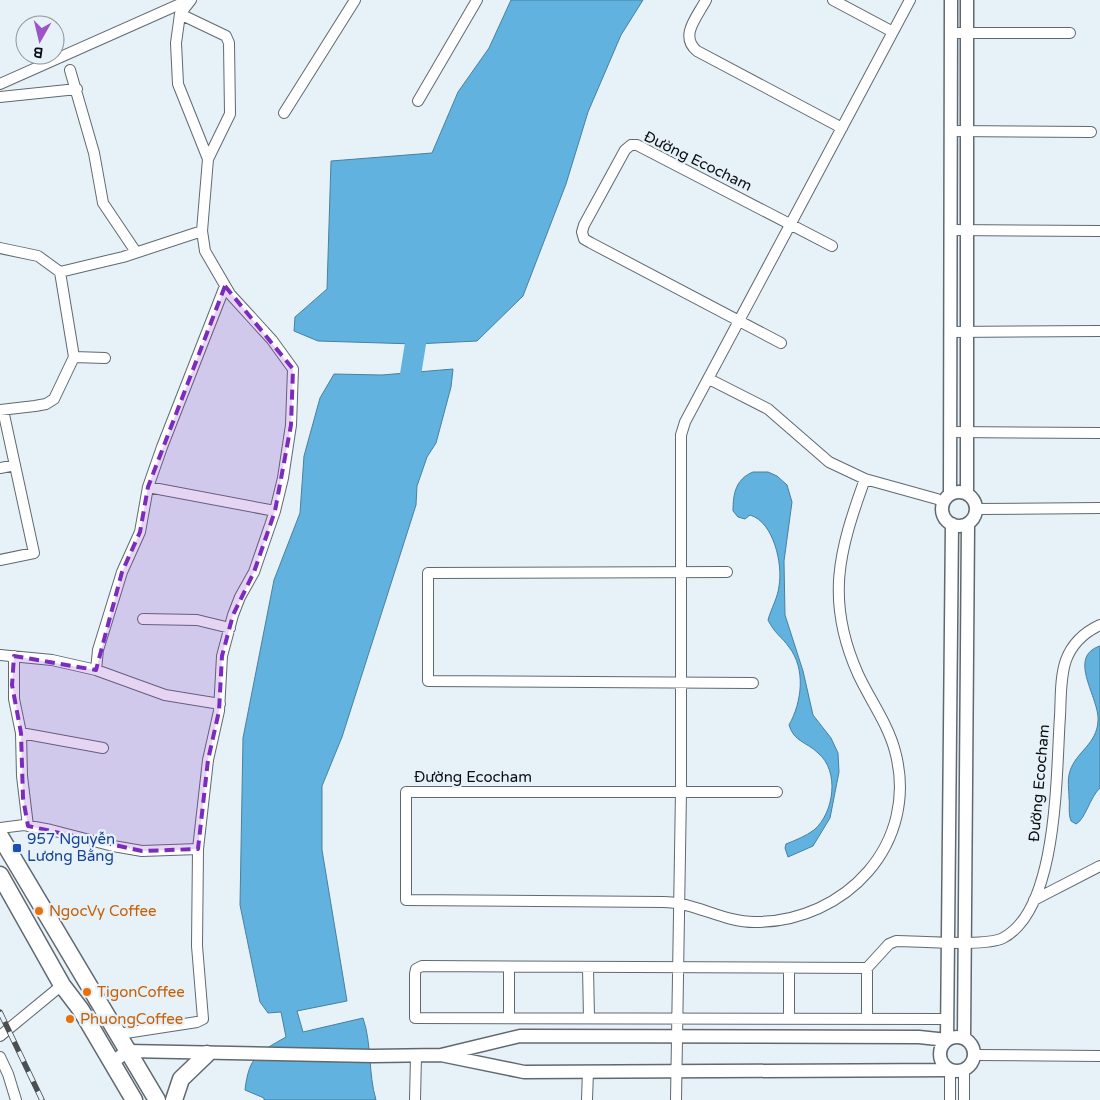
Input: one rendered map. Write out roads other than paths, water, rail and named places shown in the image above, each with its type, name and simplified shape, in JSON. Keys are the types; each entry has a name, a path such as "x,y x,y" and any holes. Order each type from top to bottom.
{"highway":[{"path":"0,836 157,1100"},
{"path":"0,875 62,985 134,1100"},
{"path":"174,1100 181,1079 207,1054"}],"street":[{"path":"190,0 180,14 176,43 178,84 208,160"},
{"path":"0,84 190,0"},
{"path":"284,113 355,0"},
{"path":"418,101 477,0"},
{"path":"706,0 690,31 689,45 842,128"},
{"path":"833,0 893,32"},
{"path":"676,1100 681,792 681,435 910,0"},
{"path":"950,494 951,0"},
{"path":"967,0 967,493"},
{"path":"119,1034 197,1022 203,1018 197,946 198,849 208,760 220,707 222,656 240,596 254,572 275,511 283,478 291,425 293,369 272,340 225,286 205,251 202,231 208,160 230,114 229,43 226,36 180,14"},
{"path":"952,33 1070,33"},
{"path":"70,70 77,89 104,203 136,252"},
{"path":"0,98 77,89"},
{"path":"952,131 1090,132"},
{"name":"Đường Ecocham","path":"781,343 591,244 584,239 582,232 584,224 626,150 631,145 637,145 832,246"},
{"path":"951,230 1100,231"},
{"path":"60,272 136,252 202,231"},
{"path":"0,248 38,256 60,272 74,357 54,399 46,404 2,410 34,553 0,560"},
{"path":"96,670 98,650 122,572 140,532 148,487 225,286"},
{"path":"951,332 1100,331"},
{"path":"74,357 106,358"},
{"path":"709,379 768,409 829,462 865,478 937,499"},
{"path":"950,432 1100,432"},
{"path":"0,468 15,465"},
{"name":"Đường Ecocham","path":"777,792 406,792 406,900 678,902 710,914 752,922 776,921 798,917 820,909 846,892 874,865 886,846 900,802 900,777 890,734 857,672 845,635 837,594 839,566 849,523 865,478"},
{"path":"148,487 275,511"},
{"path":"957,491 967,493 974,499 977,509 974,517 968,524 960,526 952,524 945,518 942,509 944,501 950,494 957,491"},
{"path":"977,509 1100,508"},
{"path":"950,1100 950,1070 943,1064 940,1057 941,1047 947,1040 948,1019 952,524"},
{"path":"964,1038 968,524"},
{"path":"727,572 428,573 428,681 753,683"},
{"path":"143,620 197,620 230,628"},
{"name":"Đường Ecocham","path":"867,968 892,942 991,941 1002,938 1019,924 1034,900 1044,871 1052,826 1063,670 1075,644 1088,632 1100,625"},
{"path":"0,655 52,660 96,670 165,695 220,707"},
{"path":"14,656 14,699 21,733 22,784 28,826"},
{"path":"21,733 103,748"},
{"path":"0,828 28,826 142,851 198,849"},
{"path":"1034,900 1100,866"},
{"path":"867,1018 867,968 419,967 415,974 415,1018 948,1019"},
{"path":"509,967 509,1018"},
{"path":"588,968 589,1018"},
{"path":"789,968 789,1018"},
{"path":"0,1036 62,985"},
{"path":"112,1063 127,1051 207,1054 441,1055 520,1036 919,1037 947,1040 955,1037 964,1038 972,1045 975,1055 971,1065 964,1070 918,1072 524,1072 441,1055"},
{"path":"975,1055 1100,1056"},
{"path":"0,1056 16,1100"},
{"path":"414,1100 416,1056"},
{"path":"964,1070 964,1100"},
{"path":"587,1100 588,1072"}],"water":[{"path":"511,0 643,0 621,35 588,112 566,184 523,296 477,341 415,344 318,341 294,331 295,317 327,289 331,161 432,153 458,92 489,48"},
{"path":"453,369 451,387 436,443 427,457 417,486 416,505 342,737 322,786 322,850 347,1001 297,1011 303,1032 363,1018 368,1038 376,1100 264,1100 264,1098 245,1090 249,1070 256,1057 268,1047 286,1037 281,1012 268,1013 260,1002 240,905 243,738 274,580 300,513 304,456 320,398 334,374 382,375"},
{"path":"753,472 768,472 777,476 787,485 792,502 784,561 785,615 803,671 813,715 831,738 838,753 839,772 830,818 813,846 788,857 785,848 786,844 814,830 821,823 830,803 832,781 825,761 814,749 794,735 789,725 797,706 800,675 794,656 768,620 777,594 780,577 780,567 775,545 771,535 758,519 750,515 745,519 738,517 733,511 735,493 739,483"},
{"path":"1100,646 1100,788 1082,818 1076,824 1071,821 1068,784 1073,764 1090,742 1097,729 1097,712 1085,668 1086,659 1090,651"}],"waterway":[{"path":"406,402 420,316"},
{"path":"415,344 415,372"}],"railway":[{"path":"0,1012 42,1100"}],"place":[{"name":"957 Nguyễn Lương Bằng","path":"17,848"},
{"name":"NgocVy Coffee","path":"39,911"},
{"name":"TigonCoffee","path":"87,992"},
{"name":"PhuongCoffee","path":"70,1019"}]}
